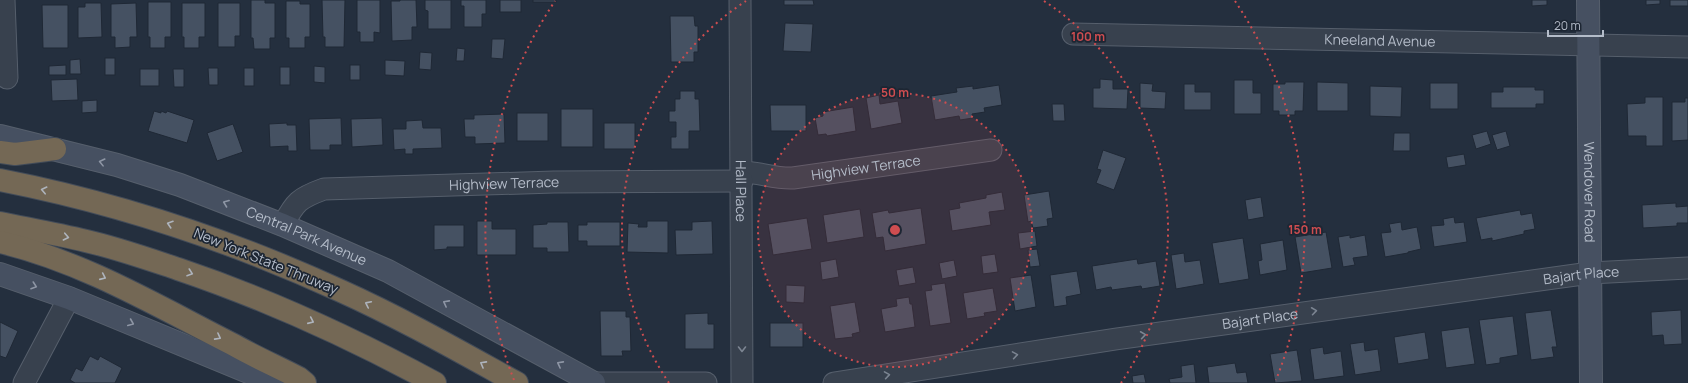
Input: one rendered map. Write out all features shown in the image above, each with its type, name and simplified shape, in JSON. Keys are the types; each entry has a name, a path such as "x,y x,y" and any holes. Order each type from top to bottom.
{"highway":[{"path":"0,152 15,154 55,149"},
{"name":"New York State Thruway","path":"0,180 88,200 155,219 219,240 341,291 400,319 517,383"},
{"path":"0,223 87,241 154,260 215,281 342,335 434,383"},
{"path":"0,242 60,259 114,283 234,346 300,378 306,383"}],"main road":[{"name":"Wendover Road","path":"1588,0 1591,383"},
{"name":"Central Park Avenue","path":"0,136 117,165 180,185 283,225 388,271 594,383"},
{"path":"0,274 69,298 264,381"}],"street":[{"path":"4,0 7,78"},
{"name":"Hall Place","path":"740,0 742,383"},
{"name":"Kneeland Avenue","path":"1073,34 1688,47"},
{"name":"Highview Terrace","path":"283,225 292,207 306,195 324,189 742,177 756,172 782,178 793,178 991,150"},
{"name":"Bajart Place","path":"834,383 1116,339 1590,273 1688,268"},
{"path":"24,383 69,298"},
{"path":"594,383 706,383"}],"building":[{"path":"251,0 265,0 265,3 275,3 275,38 270,38 270,49 254,49 253,38 251,38"},
{"path":"322,0 345,0 344,47 325,47 325,37 323,37"},
{"path":"357,0 380,0 380,33 374,32 374,42 360,42 360,32 357,32"},
{"path":"416,0 417,27 412,27 412,40 392,41 391,1"},
{"path":"425,0 451,0 451,29 428,29 428,11 425,10"},
{"path":"461,0 486,0 486,14 482,14 482,27 464,27 464,6 461,6"},
{"path":"500,0 521,0 521,12 500,12"},
{"path":"533,0 556,0 556,2 533,2"},
{"path":"784,0 813,0 814,5 784,5"},
{"path":"1532,0 1547,0 1547,5 1532,6"},
{"path":"1646,0 1660,0 1660,4 1646,5"},
{"path":"1670,0 1688,0 1688,6 1670,6"},
{"path":"286,1 300,1 300,4 310,4 310,37 305,37 305,48 289,48 289,38 286,38"},
{"path":"148,2 171,2 171,37 165,37 165,48 150,48 150,37 148,37"},
{"path":"85,3 101,3 102,37 78,38 78,7 85,7"},
{"path":"136,3 137,37 130,37 130,47 115,48 115,37 111,37 111,4"},
{"path":"182,3 205,3 205,37 199,37 199,48 184,48 184,37 182,37"},
{"path":"218,3 240,3 240,36 235,36 235,47 218,47"},
{"path":"42,5 68,5 68,48 43,48"},
{"path":"670,16 694,16 695,26 698,26 698,52 694,52 694,62 671,62"},
{"path":"785,23 813,24 811,52 783,51"},
{"path":"492,39 505,39 503,59 491,58"},
{"path":"457,48 465,49 464,61 456,61"},
{"path":"420,52 432,53 431,70 419,69"},
{"path":"105,58 115,58 115,75 105,75"},
{"path":"80,59 81,74 70,74 70,60"},
{"path":"385,60 405,61 404,76 385,75"},
{"path":"66,65 66,75 49,75 49,66"},
{"path":"350,65 360,65 360,80 350,80"},
{"path":"314,66 325,67 325,83 314,82"},
{"path":"280,67 290,67 290,85 280,85"},
{"path":"208,68 218,68 218,85 209,85"},
{"path":"244,68 254,68 254,86 244,86"},
{"path":"140,69 159,69 159,86 140,86"},
{"path":"173,69 184,69 184,87 174,87"},
{"path":"77,79 78,100 52,101 51,80"},
{"path":"1100,79 1113,80 1113,89 1128,89 1127,109 1093,108 1093,88 1100,88"},
{"path":"1234,80 1253,80 1253,93 1261,93 1261,114 1234,114"},
{"path":"1285,82 1304,82 1303,111 1295,111 1295,115 1279,115 1279,111 1273,111 1273,84 1285,84"},
{"path":"1317,82 1348,83 1348,111 1317,111"},
{"path":"1140,83 1153,84 1152,91 1166,92 1165,109 1140,108"},
{"path":"1430,83 1458,83 1458,109 1430,109"},
{"path":"1184,84 1195,84 1195,92 1211,92 1211,110 1184,110"},
{"path":"999,85 1002,105 984,108 985,112 972,114 973,118 960,120 959,116 935,120 931,96 957,92 956,88 973,86 973,89"},
{"path":"1370,86 1402,87 1401,117 1370,116"},
{"path":"1503,87 1535,87 1535,90 1544,90 1544,104 1536,104 1536,108 1491,108 1491,92 1503,92"},
{"path":"680,91 695,91 695,99 699,99 700,131 689,131 689,149 671,149 671,137 676,137 676,122 669,122 669,111 675,111 675,99 680,99"},
{"path":"879,95 880,104 898,101 902,123 871,129 866,98"},
{"path":"1645,97 1663,97 1663,146 1646,146 1646,136 1628,136 1627,104 1645,103"},
{"path":"1685,98 1688,98 1688,140 1672,141 1672,102 1685,102"},
{"path":"97,100 97,112 82,113 82,101"},
{"path":"1052,104 1064,104 1065,121 1053,121"},
{"path":"770,105 806,105 806,131 771,131"},
{"path":"853,107 856,131 827,136 826,134 818,135 815,118 823,116 823,112"},
{"path":"561,109 593,109 593,147 561,147"},
{"path":"154,111 166,113 167,111 194,120 187,143 148,131"},
{"path":"517,113 548,113 548,141 517,141"},
{"path":"504,114 505,143 475,144 475,137 465,137 464,119 474,119 474,115"},
{"path":"341,118 342,145 330,145 330,150 310,150 309,119"},
{"path":"382,118 383,145 352,147 351,119"},
{"path":"422,120 423,128 441,128 442,148 413,149 413,154 405,154 405,149 394,150 393,129 406,129 406,121"},
{"path":"287,123 287,125 296,125 297,151 288,151 288,146 270,147 269,124"},
{"path":"604,123 635,123 635,149 604,149"},
{"path":"233,124 243,152 217,161 207,133"},
{"path":"1487,131 1491,144 1476,149 1472,135"},
{"path":"1506,131 1510,146 1497,150 1492,135"},
{"path":"1394,133 1410,133 1410,151 1393,151"},
{"path":"1103,150 1126,158 1114,190 1096,183 1101,170 1097,169"},
{"path":"1464,154 1466,165 1448,168 1446,157"},
{"path":"1049,191 1053,218 1047,219 1048,226 1033,228 1031,221 1028,222 1024,195"},
{"path":"1002,192 1005,210 989,212 991,225 952,231 949,210 960,208 959,203 986,198 986,195"},
{"path":"1261,197 1264,217 1248,220 1245,200"},
{"path":"1676,203 1676,207 1688,206 1688,223 1677,223 1677,226 1643,228 1642,205"},
{"path":"921,208 926,244 885,251 883,237 876,238 872,213 888,210 889,213"},
{"path":"860,209 864,237 827,243 823,215"},
{"path":"1520,210 1521,215 1532,213 1535,229 1524,231 1524,234 1492,241 1492,238 1481,240 1476,218"},
{"path":"1454,217 1455,223 1464,222 1467,242 1434,247 1431,226 1444,225 1443,219"},
{"path":"807,218 812,249 773,255 768,224"},
{"path":"477,221 492,221 492,229 516,229 516,255 477,255"},
{"path":"647,221 668,221 668,253 627,252 628,223 639,224 638,227 647,227"},
{"path":"712,221 713,254 676,255 675,230 692,230 692,222"},
{"path":"547,222 568,222 569,252 547,252 547,248 533,248 533,225 547,224"},
{"path":"587,222 620,222 620,246 587,246 587,241 578,241 578,225 587,225"},
{"path":"1401,222 1402,230 1417,227 1421,249 1385,257 1381,233 1391,232 1389,224"},
{"path":"434,225 464,225 464,247 447,247 447,249 434,250"},
{"path":"1035,231 1037,246 1020,249 1018,233"},
{"path":"1326,232 1332,268 1301,273 1295,237"},
{"path":"1350,235 1350,238 1365,235 1368,256 1353,258 1355,265 1343,267 1338,237"},
{"path":"1243,238 1249,279 1219,284 1212,243"},
{"path":"1283,240 1287,270 1260,275 1258,261 1262,260 1260,244"},
{"path":"1037,249 1040,266 1030,267 1028,250"},
{"path":"1184,253 1185,262 1200,260 1204,284 1176,289 1171,255"},
{"path":"995,254 998,272 983,274 981,256"},
{"path":"836,259 839,277 822,280 820,262"},
{"path":"1137,259 1138,264 1156,261 1160,286 1142,289 1141,286 1112,290 1111,287 1096,290 1092,266"},
{"path":"954,260 957,276 942,279 939,263"},
{"path":"913,267 916,283 899,286 896,270"},
{"path":"1077,271 1081,294 1066,297 1067,305 1054,307 1050,275"},
{"path":"1031,275 1036,307 1015,311 1010,278"},
{"path":"945,283 951,323 930,326 925,291 932,290 931,285"},
{"path":"786,285 805,286 804,303 786,302"},
{"path":"993,288 997,311 984,313 985,316 967,319 963,293"},
{"path":"909,297 910,304 912,304 915,327 885,332 881,309 897,306 896,299"},
{"path":"855,302 860,332 852,334 853,337 835,339 830,306"},
{"path":"1551,310 1557,347 1552,347 1554,357 1531,360 1525,313"},
{"path":"1681,310 1682,344 1664,345 1663,335 1652,336 1651,312"},
{"path":"600,311 626,311 626,317 630,317 631,351 622,351 623,356 601,356"},
{"path":"708,313 708,324 714,324 714,349 685,349 685,314"},
{"path":"1513,316 1518,355 1500,358 1500,363 1486,365 1479,320"},
{"path":"0,322 18,331 6,358 0,356"},
{"path":"770,323 803,323 803,347 770,347"},
{"path":"1469,327 1475,364 1446,368 1441,331"},
{"path":"1425,332 1429,359 1398,364 1394,337"},
{"path":"1364,342 1365,351 1378,349 1381,371 1355,375 1350,344"},
{"path":"1323,347 1324,354 1341,351 1344,376 1314,380 1310,349"},
{"path":"1297,350 1302,381 1275,383 1270,354"},
{"path":"90,356 98,360 100,356 122,368 115,383 75,383 70,380 76,368 82,371"},
{"path":"1235,363 1237,373 1246,372 1248,383 1209,383 1207,367"},
{"path":"1194,364 1196,383 1170,383 1169,379 1182,377 1181,366"},
{"path":"1144,374 1146,383 1133,383 1132,376"}]}
